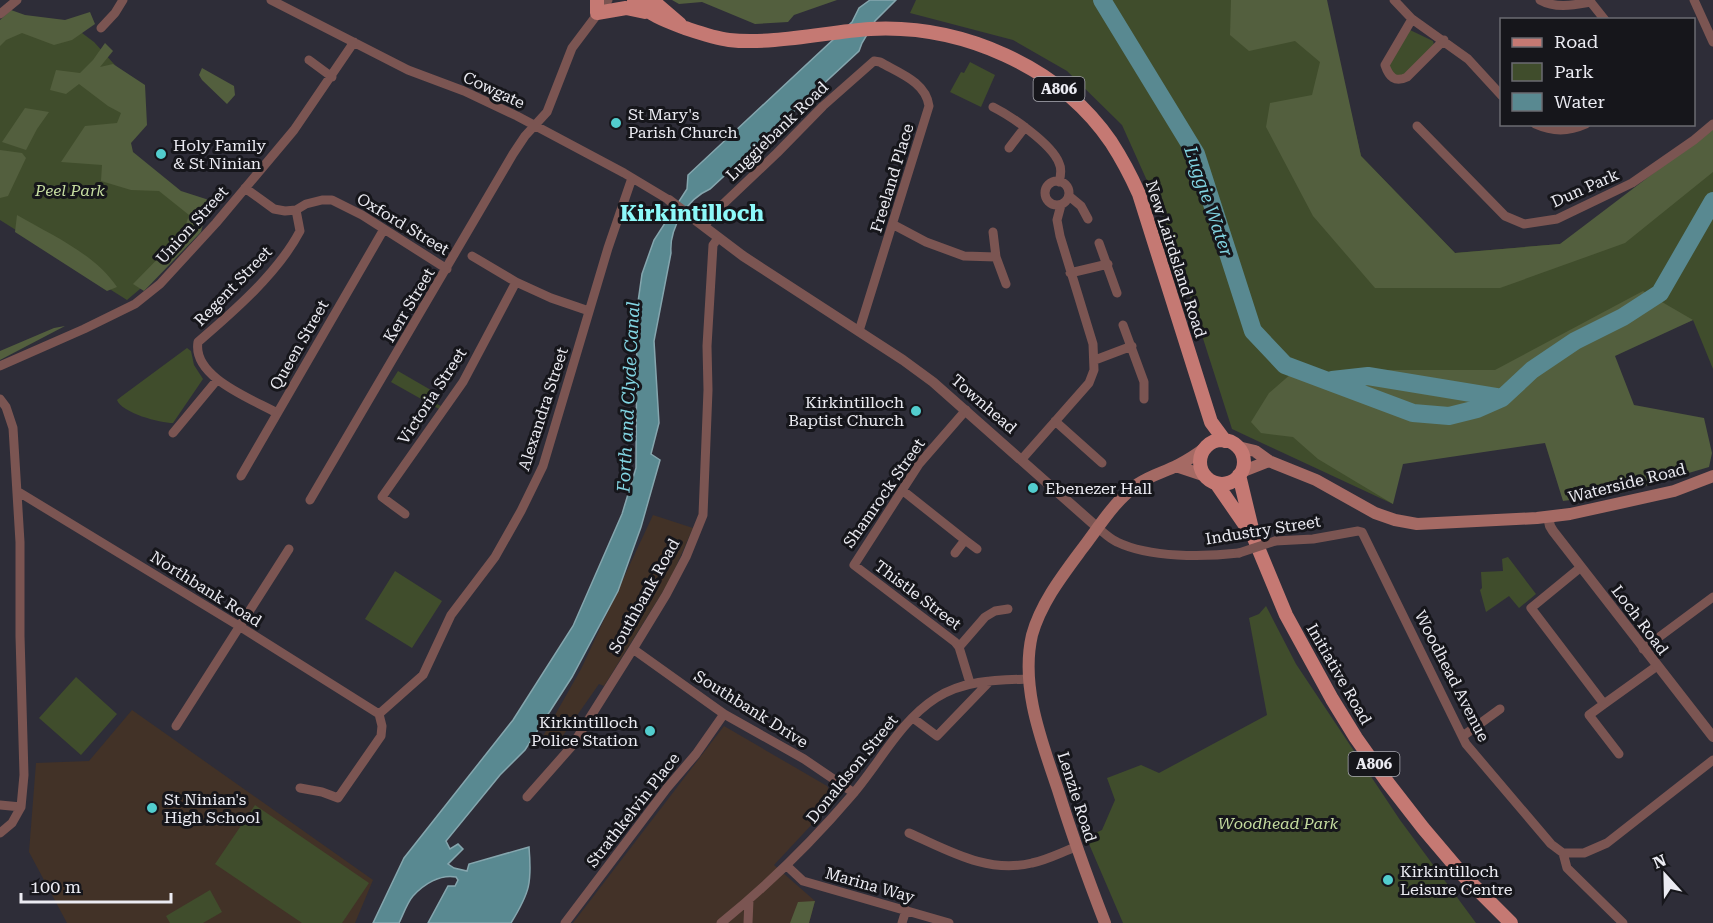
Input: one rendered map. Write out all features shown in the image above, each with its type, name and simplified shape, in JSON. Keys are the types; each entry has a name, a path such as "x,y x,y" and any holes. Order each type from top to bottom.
{"main road":[{"name":"New Lairdsland Road","path":"634,0 651,7 684,27 730,40 763,40 868,29 896,29 951,36 1006,56 1058,87 1104,133 1129,172 1139,194 1211,422 1231,444"},
{"path":"597,7 651,7"},
{"name":"New Lairdsland Road","path":"1207,447 1211,422"},
{"path":"1029,679 1032,635 1055,584 1116,504 1136,485 1153,474 1176,466 1218,441 1255,451 1269,461 1324,484 1375,513 1395,520 1429,525 1548,517"},
{"path":"1231,444 1244,459 1240,473"},
{"path":"1207,447 1200,462 1211,480"},
{"path":"1176,466 1211,480 1227,483 1240,473 1269,461"},
{"name":"A806","path":"1240,473 1254,538"},
{"name":"Waterside Road","path":"1548,517 1656,495 1686,487 1713,476"},
{"name":"A806","path":"1211,480 1254,538"},
{"name":"Initiative Road","path":"1254,538 1287,615 1332,699 1356,738 1423,828 1462,874 1511,923"},
{"name":"Lenzie Road","path":"1029,679 1039,732 1076,847 1105,923"}],"street":[{"path":"101,28 123,0"},
{"name":"Cowgate","path":"271,0 408,70 464,91 535,126 632,178 669,200 701,224"},
{"name":"Kerr Street","path":"310,500 513,154 547,112 572,48 597,7 608,0"},
{"path":"1394,0 1412,19 1468,59 1500,94"},
{"path":"1540,0 1564,6 1590,1 1603,18"},
{"path":"1694,0 1713,42"},
{"path":"0,14 10,2"},
{"path":"1412,19 1385,65 1392,79 1400,80 1407,77 1444,40"},
{"name":"Union Street","path":"0,366 135,304 160,284 294,130 354,42"},
{"path":"309,60 332,77"},
{"name":"Luggiebank Road","path":"701,224 823,106 874,61"},
{"name":"Freeland Place","path":"859,331 894,225 929,106 928,96 921,87 880,62 874,61"},
{"path":"993,107 1025,127 1055,155 1061,171 1059,182"},
{"name":"Dun Park","path":"1417,126 1505,216 1524,224 1557,219 1632,183 1713,124"},
{"path":"1540,126 1563,131 1579,126"},
{"path":"1009,148 1025,127"},
{"name":"Alexandra Street","path":"379,714 423,675 451,615 495,557 543,466 613,232 632,178"},
{"path":"1061,205 1049,203 1045,192 1052,183 1059,182 1068,189 1069,196 1081,206 1088,219"},
{"name":"Oxford Street","path":"245,188 273,209 285,211 296,210 306,204 322,200 332,200 362,215 447,268"},
{"path":"1022,459 1089,383 1094,370 1093,344 1070,273 1057,220 1061,205 1069,196"},
{"name":"Regent Street","path":"277,413 217,380 203,366 198,357 198,342 234,311 260,284 296,240 300,231 296,210"},
{"name":"Townhead","path":"701,224 777,279 933,382 1098,528"},
{"path":"894,225 926,242 964,256 996,257"},
{"name":"Queen Street","path":"241,476 384,229"},
{"path":"993,232 996,257 1006,284"},
{"name":"Southbank Road","path":"526,797 572,746 633,650 686,557 703,515 708,336 713,245 718,238"},
{"path":"1099,243 1117,293"},
{"name":"Oxford Street","path":"472,256 516,282 551,298 589,311"},
{"path":"1070,273 1108,264"},
{"name":"Victoria Street","path":"405,514 382,497 463,382 516,282"},
{"path":"1123,325 1144,382 1144,399"},
{"path":"1095,360 1132,346"},
{"path":"173,434 217,380"},
{"path":"0,399 6,407 13,428 20,542 24,775 21,807 12,823 0,833"},
{"name":"Shamrock Street","path":"856,567 855,561 920,464 966,410"},
{"path":"1055,421 1102,463"},
{"path":"902,490 977,549"},
{"name":"Northbank Road","path":"17,491 379,714"},
{"name":"Loch Road","path":"1548,517 1550,526 1713,737"},
{"name":"Industry Street","path":"1098,528 1116,542 1144,550 1210,556 1239,553 1275,541 1313,539 1359,531 1366,536"},
{"name":"Woodhead Avenue","path":"1366,536 1466,744 1551,844 1563,853 1567,868 1623,923"},
{"path":"956,553 965,540"},
{"path":"176,726 289,549"},
{"name":"Thistle Street","path":"856,567 959,647 970,683"},
{"path":"1581,567 1531,608 1604,704"},
{"path":"1643,649 1713,597"},
{"path":"959,647 985,617 995,611 1008,609"},
{"name":"Southbank Drive","path":"633,650 724,714 804,759 854,793"},
{"path":"1619,754 1589,715 1657,666"},
{"name":"Donaldson Street","path":"721,923 787,866 819,834 913,718 937,697 970,683 1029,679"},
{"path":"913,718 937,736 990,681"},
{"path":"1463,736 1500,709"},
{"path":"300,788 338,798 381,736 382,726 379,714"},
{"name":"Strathkelvin Place","path":"565,923 696,754 724,714"},
{"path":"1563,853 1584,853 1607,843 1713,760"},
{"path":"0,805 21,807"},
{"path":"909,832 983,864 1014,866 1033,863 1076,847"},
{"name":"Marina Way","path":"787,866 803,881 949,923"},
{"path":"748,923 749,900"},
{"path":"902,923 906,910"}],"shaded area":[{"path":"653,515 693,528 670,580 604,686 599,684 555,747 542,738 581,669"},
{"name":"St Ninian's High School","path":"132,710 373,880 355,923 67,923 29,852 36,763 89,761"},
{"path":"724,726 827,786 833,795 830,805 774,865 815,901 809,923 573,923"}],"green space":[{"path":"672,0 837,0 794,15 788,22 755,24 702,2 679,4"},
{"path":"916,0 1307,0 1333,34 1361,156 1455,253 1560,244 1713,142 1713,369 1693,320 1491,403 1372,411 1393,504 1232,429 1166,223 1122,125 1067,71 1013,40 910,13"},
{"path":"1231,0 1327,0 1361,156 1455,253 1560,244 1713,128 1713,172 1625,243 1500,288 1375,288 1313,216 1266,127 1270,103 1312,95 1320,62 1295,41 1249,51 1230,35"},
{"path":"11,10 25,15 65,20 90,12 95,24 72,40 54,45 22,33 6,40 0,46 0,20"},
{"name":"Peel Park","path":"0,25 78,30 94,42 143,96 110,142 207,217 160,272 127,300 0,220"},
{"path":"1410,30 1433,41 1434,45 1403,76 1397,77 1391,73 1389,64"},
{"path":"105,43 113,51 100,67 113,64 145,85 147,125 131,143 133,152 181,191 209,200 201,232 144,291 133,284 183,233 189,215 159,191 131,190 101,181 102,165 61,162 85,126 117,123 121,113 79,84 66,94 50,90 56,70 80,73"},
{"path":"970,62 995,75 981,107 950,92 961,72 964,73"},
{"path":"202,68 234,86 235,95 227,104 202,80 199,75"},
{"path":"25,108 49,112 26,150 2,142"},
{"path":"0,150 22,153 26,158 8,196 0,198"},
{"path":"17,215 84,255 96,264 117,287 107,291 15,232"},
{"path":"1643,291 1693,320 1615,356 1634,405 1704,418 1712,453 1709,467 1621,493 1563,501 1545,443 1403,464 1393,504 1318,459 1293,437 1261,433 1251,422 1269,393 1292,373 1495,370"},
{"path":"65,326 0,360 0,351 54,328"},
{"path":"187,348 191,351 194,365 203,379 173,423 133,413 120,405 117,400"},
{"path":"398,371 436,393 435,396 438,398 435,403 441,406 439,409 391,382"},
{"path":"1508,557 1536,594 1519,608 1509,596 1486,612 1480,590 1482,588 1481,572 1503,571 1502,559"},
{"path":"395,571 442,601 412,648 365,619"},
{"name":"Woodhead Park","path":"1266,606 1296,664 1400,820 1476,923 1123,923 1086,837 1102,830 1115,800 1107,778 1141,765 1159,773 1267,715 1249,618 1259,614"},
{"path":"76,677 117,714 81,755 39,718"},
{"path":"255,805 369,883 342,923 302,923 215,864"},
{"path":"210,890 222,912 203,923 170,923 166,916"},
{"path":"815,901 809,923 790,923 798,902"}],"water":[{"path":"870,0 896,0 875,21 859,51 710,189 694,200 676,224 654,341 659,423 651,454 660,460 641,527 618,591 572,677 525,750 500,775 446,841 450,849 458,844 463,849 448,864 467,871 469,864 529,847 530,879 526,895 517,912 511,923 428,923 448,886 455,886 458,880 450,876 433,881 417,892 409,902 399,923 373,923 404,858 513,720 573,626 622,514 636,468 637,309 642,274 654,240 687,189 688,175 852,22 859,8"}],"waterway":[{"name":"Luggie Water","path":"1102,0 1196,154 1253,331 1285,365 1413,413 1449,416 1477,409 1502,398 1532,370 1575,341 1623,317 1660,293 1713,201"},
{"name":"Luggie Water","path":"1332,380 1368,376 1502,398"}],"place":[{"name":"St Mary's Parish Church","path":"616,123"},
{"name":"Holy Family & St Ninian","path":"161,154"},
{"name":"Kirkintilloch Baptist Church","path":"916,411"},
{"name":"Ebenezer Hall","path":"1033,488"},
{"name":"Kirkintilloch Police Station","path":"650,731"},
{"name":"St Ninian's High School","path":"152,808"},
{"name":"Kirkintilloch Leisure Centre","path":"1388,880"}],"district":[{"name":"Kirkintilloch","path":"692,213"}],"water label":[{"name":"Forth and Clyde Canal","path":"628,397"}]}
